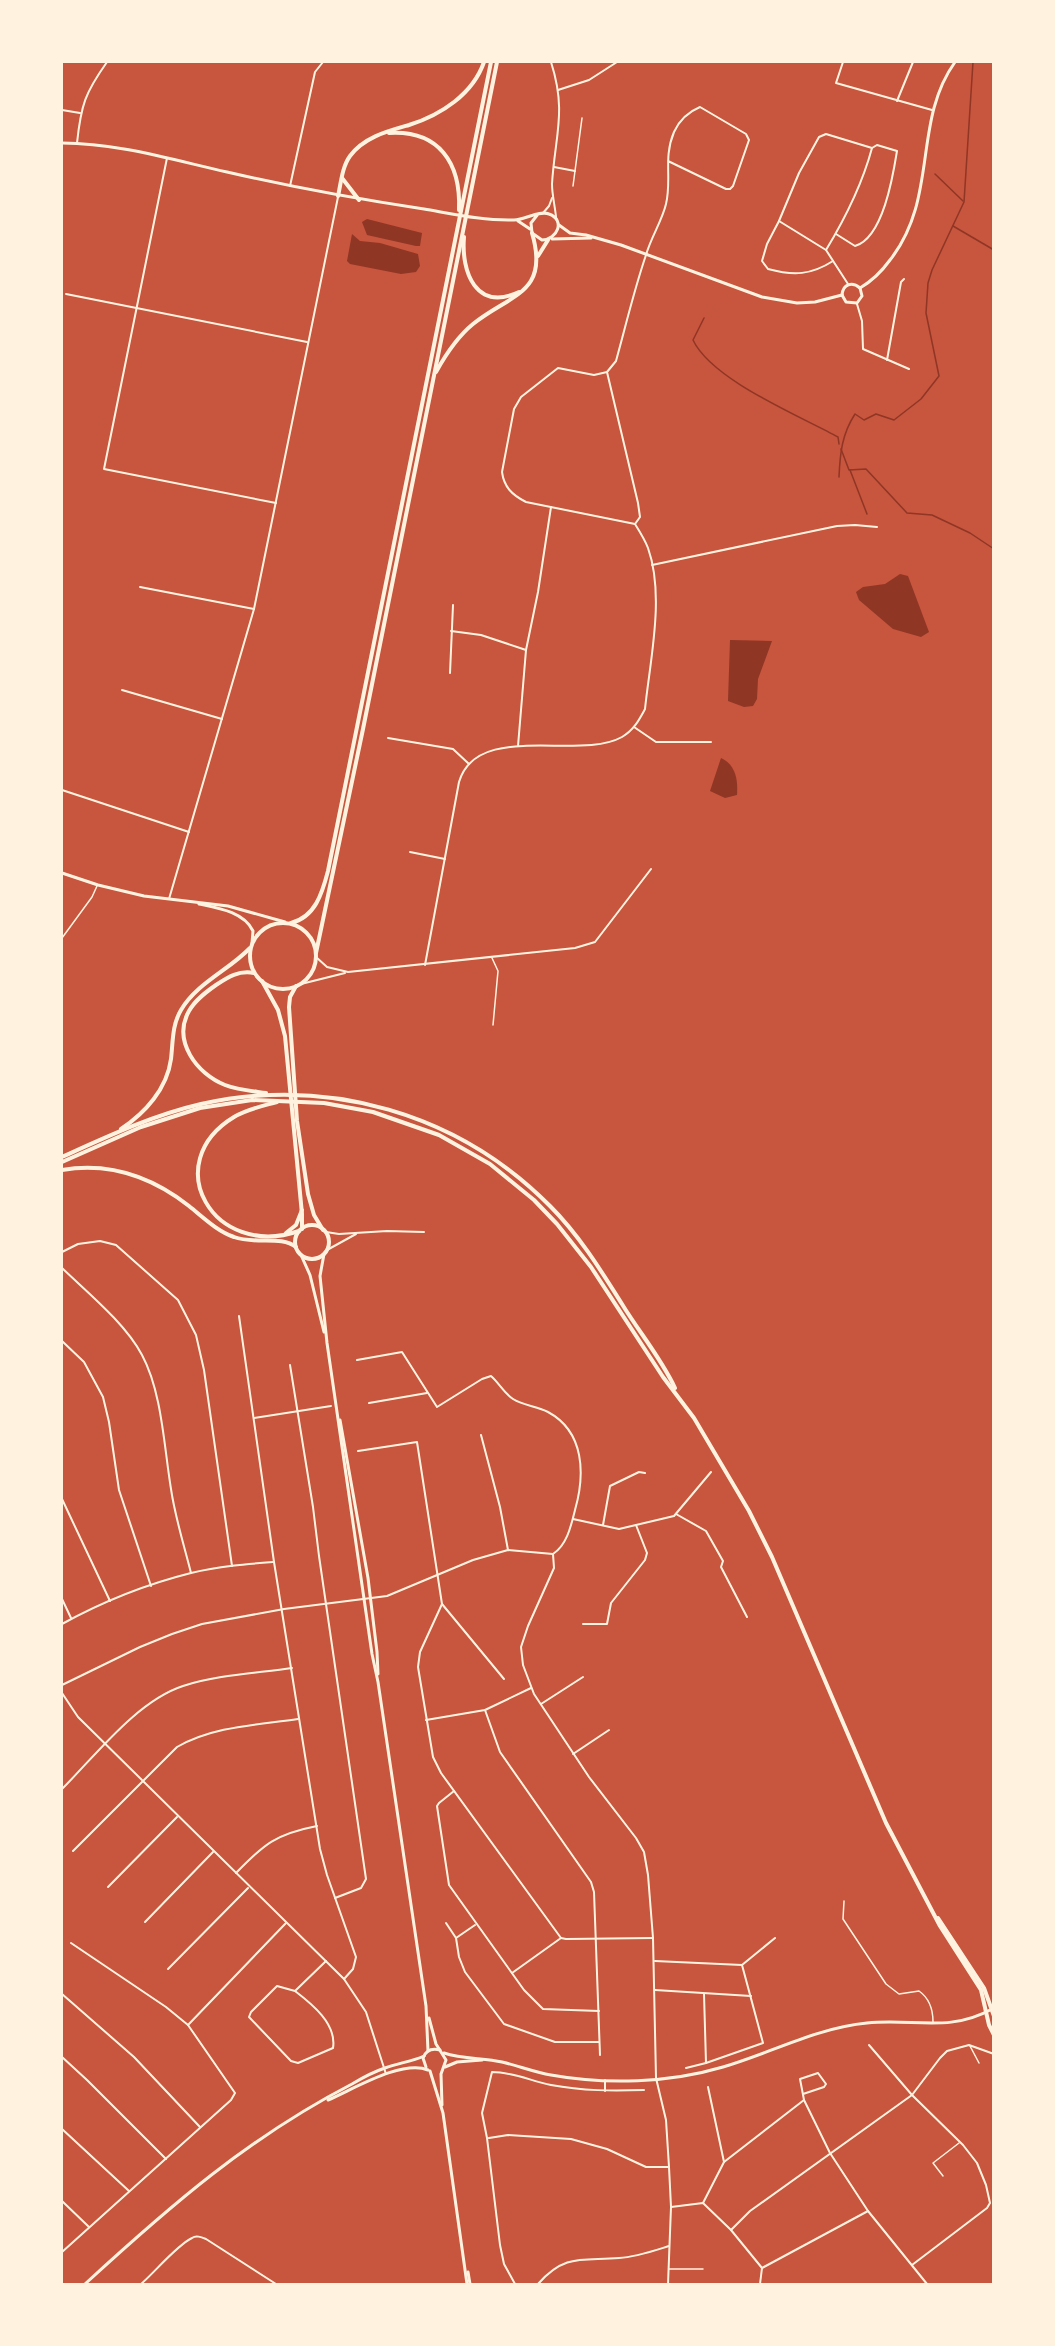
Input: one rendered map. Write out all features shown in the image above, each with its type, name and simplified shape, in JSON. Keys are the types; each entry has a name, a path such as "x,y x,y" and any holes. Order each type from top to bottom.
{"main road":[{"path":"338,196 346,162 355,150 364,142 422,120 449,105 469,88 484,62"},
{"path":"291,923 303,920 311,912 321,894 328,871 491,62"},
{"path":"428,2051 426,2006 327,1343 320,1276 329,1239 309,1202 297,1121 289,1008 290,997 310,975 316,955 497,62"},
{"path":"860,288 886,266 911,226 921,196 933,110 943,83 955,62"},
{"path":"382,134 402,133 418,136 433,143 444,153 453,166 458,180 459,222"},
{"path":"62,143 124,149 338,196 474,217 517,220 543,213 549,214 570,233 646,254 762,297 782,302 815,302 842,295"},
{"path":"342,177 359,200"},
{"path":"434,375 464,332 529,284 536,271 537,256 532,221 538,214"},
{"path":"517,220 539,239 591,238"},
{"path":"465,221 464,264 474,285 485,294 499,297 522,291"},
{"path":"537,256 557,232 557,222"},
{"path":"853,284 860,288 862,296 857,303 846,302 842,295 843,289 853,284"},
{"path":"62,873 98,885 218,908 243,919 253,931 252,943"},
{"path":"186,902 228,906 291,923 302,928 310,936 316,955"},
{"path":"285,922 268,926 259,933 250,948 250,961 254,973 275,1002 285,1036 302,1210 296,1247"},
{"path":"111,1135 144,1110 158,1094 169,1067 174,1028 186,1002 250,948"},
{"path":"254,973 242,972 233,975 198,999 188,1012 184,1044 197,1065 217,1081 246,1090 276,1094"},
{"path":"262,981 275,988 299,985"},
{"path":"62,1157 111,1135 199,1104 276,1094 306,1094 367,1103 422,1120 478,1149 519,1177 562,1219 603,1270 749,1510 772,1557 886,1823 932,1911 981,1990 993,2035"},
{"path":"281,1101 242,1113 220,1128 207,1144 198,1174 203,1197 214,1215 227,1227 246,1234 283,1235 312,1225 324,1231"},
{"path":"62,1162 131,1131 178,1114 237,1102 306,1101 365,1110 419,1127 459,1145 504,1174 546,1212 578,1249 663,1377 676,1392"},
{"path":"62,1170 98,1168 131,1174 167,1190 233,1237 251,1242 286,1240 296,1247 310,1275 327,1343"},
{"path":"283,1235 296,1225 302,1210"},
{"path":"301,1255 313,1259 324,1254"},
{"path":"338,1413 345,1439 371,1598 378,1652 378,1682"},
{"path":"932,1911 984,1988 993,2016"},
{"path":"426,2006 440,2050 446,2060 443,2068 443,2113 469,2284"},
{"path":"444,2054 487,2060 551,2075 605,2080 688,2076 715,2069 798,2038 844,2027 885,2022 966,2021 992,2009"},
{"path":"440,2050 428,2051 423,2063 430,2070 443,2113"},
{"path":"85,2284 220,2167 266,2135 383,2068 424,2056"},
{"path":"315,2106 386,2074 417,2068 430,2070 443,2068 457,2062 487,2060"}],"street":[{"path":"77,143 80,113 89,88 107,62"},
{"path":"290,186 315,72 323,62"},
{"path":"543,213 549,206 552,196 560,125 558,90 551,62"},
{"path":"558,90 589,81 617,62"},
{"path":"843,62 836,84 933,110"},
{"path":"897,102 913,62"},
{"path":"425,964 462,771 488,752 518,746 606,743 621,737 634,727 645,709 656,607 648,547 635,524 526,501 514,495 503,482 501,472 514,409 521,398 558,368 594,375 607,372 616,361 646,254 666,207 669,183 668,161 668,148 675,129 692,111 700,107 746,134 749,140 730,189 668,161"},
{"path":"62,110 80,113"},
{"path":"833,261 811,273 802,274 768,269 762,261 799,173 819,137 826,134 872,148"},
{"path":"826,250 858,192 872,148 877,145 897,151 890,190 871,233 855,246 836,234"},
{"path":"167,158 104,469 276,503"},
{"path":"554,167 575,171"},
{"path":"169,899 254,609 338,196"},
{"path":"552,196 557,222"},
{"path":"779,222 826,250 848,285"},
{"path":"887,360 901,282 904,279"},
{"path":"66,294 308,342"},
{"path":"857,303 862,321 863,349 909,369"},
{"path":"607,372 638,503 640,517 635,524"},
{"path":"518,746 526,650 538,592 551,507"},
{"path":"652,565 837,526 878,527"},
{"path":"140,587 254,609"},
{"path":"450,673 453,605"},
{"path":"451,631 471,633 526,650"},
{"path":"122,690 222,719"},
{"path":"634,727 656,742 711,742"},
{"path":"388,738 451,749 469,764"},
{"path":"62,790 189,832"},
{"path":"410,852 445,859"},
{"path":"299,985 348,972 575,948 595,942 651,869"},
{"path":"316,955 327,967 348,972"},
{"path":"324,1231 424,1232"},
{"path":"327,1250 358,1233"},
{"path":"62,1252 78,1244 100,1241 116,1245 178,1300 196,1335 204,1370 232,1566"},
{"path":"62,1268 132,1340 143,1355 151,1376 171,1492 191,1573"},
{"path":"239,1316 274,1562 284,1609 317,1826 327,1875 356,1957 353,1969 344,1979"},
{"path":"62,1341 84,1362 103,1397 119,1490 151,1586"},
{"path":"62,1685 172,1634 234,1617 371,1598 399,1592 491,1554 508,1550 553,1554 563,1548 573,1519 581,1473 578,1449 573,1438 557,1419 546,1411 514,1400 491,1376 482,1379 437,1407 402,1352 357,1360"},
{"path":"290,1365 313,1507 366,1880 361,1888 335,1898"},
{"path":"369,1403 428,1393"},
{"path":"255,1418 331,1406"},
{"path":"482,1435 508,1550"},
{"path":"358,1451 417,1442 442,1604 504,1679"},
{"path":"603,1525 609,1486 639,1472 645,1473"},
{"path":"573,1519 619,1529 676,1514 711,1472"},
{"path":"62,1499 110,1601"},
{"path":"676,1514 706,1531 723,1561 721,1567 747,1617"},
{"path":"583,1624 607,1624 611,1603 645,1560 647,1553 636,1525"},
{"path":"553,1554 554,1568 521,1647 523,1665 531,1688 573,1754 644,1852 648,1875 654,1961 656,2078 666,2120 669,2167 671,2207 668,2284"},
{"path":"62,1624 110,1601 191,1573 274,1562"},
{"path":"62,1599 71,1619"},
{"path":"442,1604 420,1652 418,1667 433,1757 454,1791 561,1938"},
{"path":"62,1789 141,1709 172,1690 200,1682 292,1668"},
{"path":"541,1704 583,1677"},
{"path":"426,1720 485,1710 531,1688"},
{"path":"62,1693 78,1717 105,1745 344,1979 366,2012 386,2074"},
{"path":"485,1710 500,1752 588,1875 594,1892 600,2055"},
{"path":"73,1851 164,1758 191,1739 220,1730 300,1718"},
{"path":"573,1754 609,1730"},
{"path":"454,1791 437,1806 449,1885 524,1990 543,2009 598,2011"},
{"path":"108,1887 177,1817"},
{"path":"236,1874 260,1849 274,1839 294,1831 317,1826"},
{"path":"145,1922 213,1852"},
{"path":"168,1969 249,1887"},
{"path":"188,2025 287,1923"},
{"path":"446,1923 456,1938 459,1958 465,1972 504,2024 555,2042 599,2042"},
{"path":"456,1938 476,1924"},
{"path":"512,1973 561,1938 652,1938"},
{"path":"654,1961 742,1965 775,1938"},
{"path":"62,2252 231,2100 234,2093 188,2025 152,1997 71,1943"},
{"path":"295,1991 326,1961"},
{"path":"686,2067 706,2063 763,2043 742,1965"},
{"path":"277,1986 295,1991 316,2008 328,2026 334,2041 333,2048 298,2063 291,2061 249,2017 251,2012 277,1986"},
{"path":"655,1990 751,1996"},
{"path":"704,1993 706,2063"},
{"path":"62,1995 134,2056 201,2127"},
{"path":"869,2044 912,2095 960,2142 977,2163 987,2185 990,2203 987,2208 912,2265"},
{"path":"731,2230 750,2211 912,2095 945,2054 957,2047 969,2045 993,2054"},
{"path":"62,2057 166,2159"},
{"path":"515,2284 504,2264 500,2245 482,2113 492,2072 582,2091 644,2090"},
{"path":"803,2094 824,2087 826,2084 821,2074 800,2079 804,2100 830,2153 868,2211 927,2284"},
{"path":"605,2080 605,2091"},
{"path":"708,2087 724,2162"},
{"path":"703,2203 724,2162 804,2100"},
{"path":"62,2129 129,2192"},
{"path":"487,2138 508,2135 571,2139 607,2150 646,2167 669,2167"},
{"path":"62,2201 89,2228"},
{"path":"671,2207 703,2203"},
{"path":"703,2203 731,2230 762,2268 760,2284"},
{"path":"762,2268 868,2211"},
{"path":"141,2284 184,2243 198,2236 276,2284"},
{"path":"538,2284 558,2266 573,2259 618,2258 669,2246"}],"lane":[{"path":"573,186 582,118"},
{"path":"62,938 98,885"},
{"path":"492,957 498,971 493,1025"},
{"path":"844,1901 843,1919 886,1984 899,1994 919,1991 924,1995 930,2005 933,2023"},
{"path":"969,2045 979,2063"},
{"path":"943,2175 933,2163 960,2142"},
{"path":"668,2269 703,2269"}],"shaded area":[{"path":"367,219 422,233 420,246 367,235 362,222"},
{"path":"352,234 360,241 380,243 418,254 420,266 416,272 401,274 350,264 347,261"},
{"path":"900,574 908,576 929,632 921,637 893,629 859,600 856,592 863,587 885,584"},
{"path":"730,640 772,641 758,679 757,699 753,706 744,707 728,701"},
{"path":"721,758 733,769 737,795 725,798 710,791"}],"waterway":[{"path":"839,477 843,444 847,429 855,414 864,420 876,414 894,420 921,399 939,376 926,313 928,283 964,202 973,62"},
{"path":"935,174 963,201"},
{"path":"953,226 994,250"},
{"path":"704,318 693,340 703,355 718,369 758,395 838,437 839,444"},
{"path":"841,449 849,470 866,469 907,513 932,515 970,533 994,549"},
{"path":"850,470 867,514"}]}
